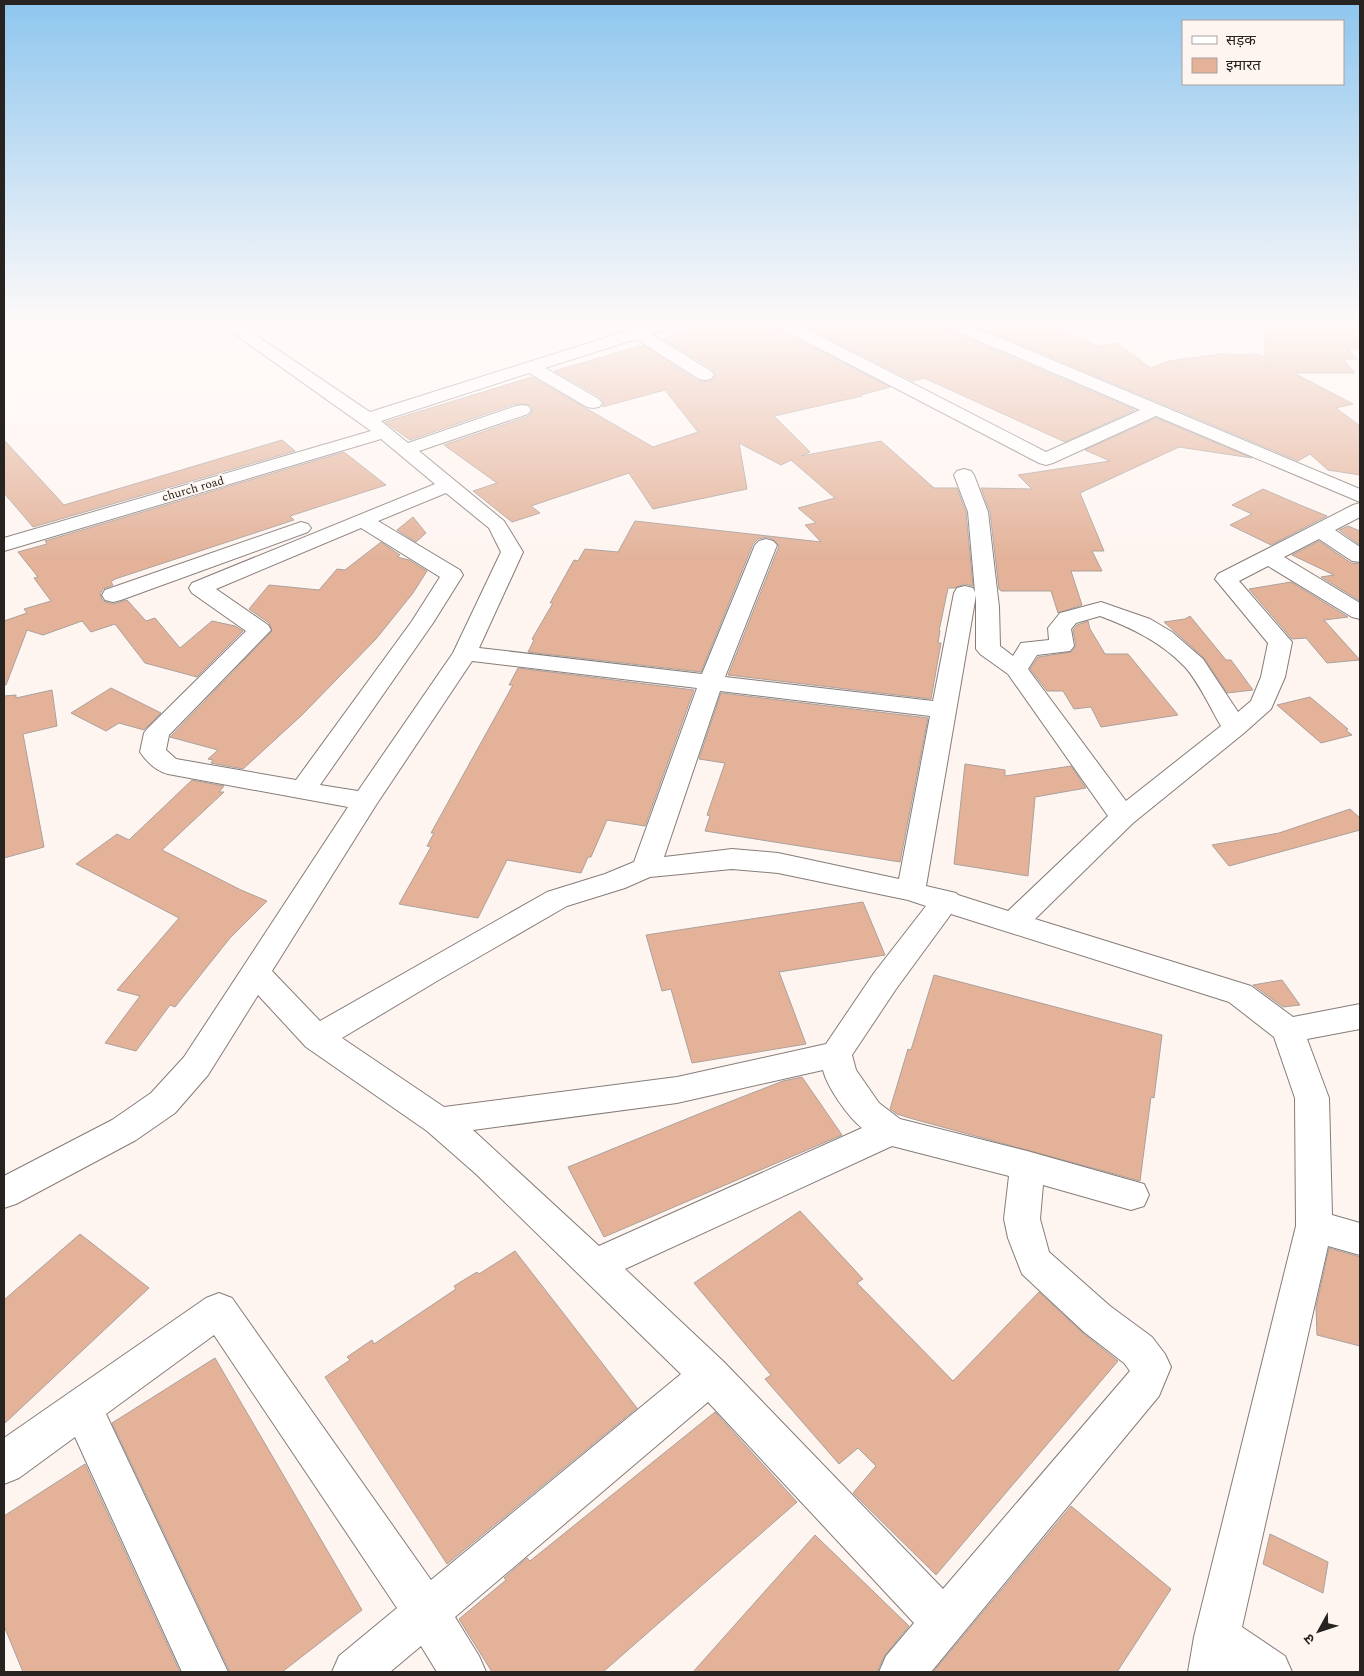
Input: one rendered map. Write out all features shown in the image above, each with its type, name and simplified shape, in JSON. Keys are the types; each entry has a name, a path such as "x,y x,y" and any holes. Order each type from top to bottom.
{"street":[{"path":"4,1194 124,1130 163,1103 196,1066 365,801 465,653 512,552 497,525 414,447 376,426 343,403"},
{"name":"church road","path":"4,544 376,426 436,403"},
{"path":"938,403 1046,459 1155,410"},
{"path":"1139,403 1360,496"},
{"path":"414,447 522,410"},
{"path":"964,475 978,512 988,607 988,649 1016,669 1123,817"},
{"path":"365,801 168,766 154,752 158,733 260,630 200,588 364,521 452,482"},
{"path":"112,595 452,482"},
{"path":"1014,922 1123,817 1235,728 1262,704 1273,677 1280,642 1226,579 1360,509"},
{"path":"303,790 422,623 452,575 364,521"},
{"path":"1320,530 1360,556"},
{"path":"646,868 711,681 766,545"},
{"path":"1269,557 1360,612"},
{"path":"911,891 965,593"},
{"path":"1016,669 1029,648 1062,646 1059,628 1068,618 1101,609 1142,624 1157,632 1196,664 1235,728"},
{"path":"465,653 943,710"},
{"path":"317,1038 426,973 557,899 615,881 646,868 732,859 778,863 946,900 1240,994 1288,1030 1312,1098 1314,1226 1214,1654 1269,1672"},
{"path":"439,1121 677,1090 836,1054 885,981 946,900"},
{"path":"256,972 317,1038 439,1121 596,1265 710,1375 944,1621"},
{"path":"1288,1030 1358,1018 1360,1016"},
{"path":"836,1054 840,1073 852,1092 867,1113 890,1131 1131,1195"},
{"path":"596,1265 890,1131"},
{"path":"902,1672 1145,1383 1151,1367 1138,1350 1097,1319 1035,1262 1026,1238 1022,1220 1027,1166"},
{"path":"1314,1226 1360,1239"},
{"path":"4,1463 219,1310 426,1611 463,1672"},
{"path":"355,1672 710,1375"},
{"path":"82,1407 204,1672"}],"building":[{"path":"446,403 577,403 653,447 698,432 675,403 830,403 774,416 810,452 801,456 881,441 934,488 957,488 966,512 973,586 965,584 955,588 948,588 939,631 938,643 941,643 931,699 728,675 779,546 774,540 767,537 758,539 753,544 701,672 528,652 534,640 532,639 553,603 550,603 574,560 578,561 585,549 618,552 635,521 821,542 805,525 816,523 798,508 835,498 791,460 781,465 739,443 747,489 653,509 629,473 531,506 540,513 512,522 473,491 497,483 444,445 529,416 533,410 530,405 515,404 410,440 385,422"},
{"path":"604,403 616,403 602,407"},
{"path":"980,403 1119,403 1135,410 1065,442"},
{"path":"1160,403 1353,404 1336,408 1360,426 1360,475 1328,470 1310,454 1298,461"},
{"path":"1156,418 1252,458 1179,447 1080,493 1104,551 1092,551 1102,571 1071,571 1082,605 1058,613 1051,591 1001,591 999,589 990,512 981,488 1032,489 1018,475 1110,461 1085,450"},
{"path":"4,440 64,505 282,440 295,451 33,527 4,493"},
{"path":"344,452 386,485 290,516 294,520 115,579 111,582 113,585 103,589 100,594 103,601 113,604 127,600 146,621 155,618 180,648 212,621 235,626 243,631 197,677 145,663 115,624 91,632 82,621 43,635 27,630 6,685 4,685 4,621 27,613 24,609 51,601 34,578 38,577 18,552 47,544 45,541"},
{"path":"1263,489 1327,516 1271,545 1230,525 1252,514 1232,505"},
{"path":"413,517 426,533 416,542 397,530"},
{"path":"1348,526 1360,531 1360,545 1339,530"},
{"path":"1319,541 1351,563 1360,564 1360,601 1321,577 1334,575 1292,555"},
{"path":"381,542 400,555 397,557 409,560 427,571 413,593 376,639 302,715 243,769 211,763 213,760 208,759 218,750 170,737 272,631 269,623 249,609 269,585 319,590 337,569 345,570"},
{"path":"1291,582 1348,617 1324,620 1360,660 1327,663 1306,638 1292,639 1249,589"},
{"path":"1190,616 1226,660 1231,660 1253,690 1227,693 1204,658 1164,622 1185,619"},
{"path":"1088,621 1090,629 1105,654 1128,654 1178,715 1101,727 1091,707 1074,709 1063,691 1047,691 1030,669 1038,657 1071,652 1076,646 1073,630 1077,625"},
{"path":"518,668 694,690 645,826 607,820 591,857 588,857 581,873 507,860 478,918 399,904 431,847 427,846 434,833 431,833 513,685 509,685"},
{"path":"111,688 161,713 144,730 119,723 106,731 71,713"},
{"path":"52,690 57,726 23,734 44,847 4,858 4,696 16,695 16,698"},
{"path":"721,693 928,718 900,862 705,831 710,816 707,815 725,763 699,759"},
{"path":"1310,697 1348,729 1346,730 1352,735 1321,743 1277,705"},
{"path":"965,764 1005,770 1005,776 1071,766 1086,788 1035,797 1028,876 954,864"},
{"path":"192,780 224,786 219,792 224,792 162,850 267,901 230,938 175,1007 170,1005 136,1051 105,1043 140,996 117,990 179,918 76,864 117,834 129,840"},
{"path":"1350,809 1360,818 1360,830 1229,866 1212,845 1279,833"},
{"path":"863,902 885,955 779,972 806,1044 692,1063 671,989 662,991 646,935"},
{"path":"934,975 1162,1035 1154,1098 1151,1097 1140,1181 913,1119 897,1114 890,1109 908,1049 911,1050"},
{"path":"1282,980 1300,1005 1283,1007 1253,985"},
{"path":"802,1077 842,1135 604,1237 568,1167 783,1081"},
{"path":"800,1211 863,1279 857,1283 953,1381 1039,1292 1083,1333 1118,1361 936,1575 853,1493 876,1466 858,1448 839,1464 765,1379 771,1375 694,1283"},
{"path":"80,1234 149,1288 4,1424 4,1300"},
{"path":"1329,1248 1360,1257 1360,1346 1317,1335 1316,1307"},
{"path":"515,1251 637,1408 447,1564 325,1377 350,1360 347,1357 372,1340 374,1344 456,1289 454,1286 477,1272 479,1274"},
{"path":"215,1358 362,1610 282,1672 230,1672 112,1423"},
{"path":"715,1412 797,1502 603,1672 492,1672 459,1619 506,1580 504,1578 527,1558 530,1561"},
{"path":"85,1464 180,1672 23,1672 4,1626 4,1516"},
{"path":"1071,1506 1171,1589 1117,1672 933,1672"},
{"path":"1270,1534 1328,1562 1323,1593 1263,1564"},
{"path":"815,1535 909,1626 885,1655 877,1672 693,1672"}]}
